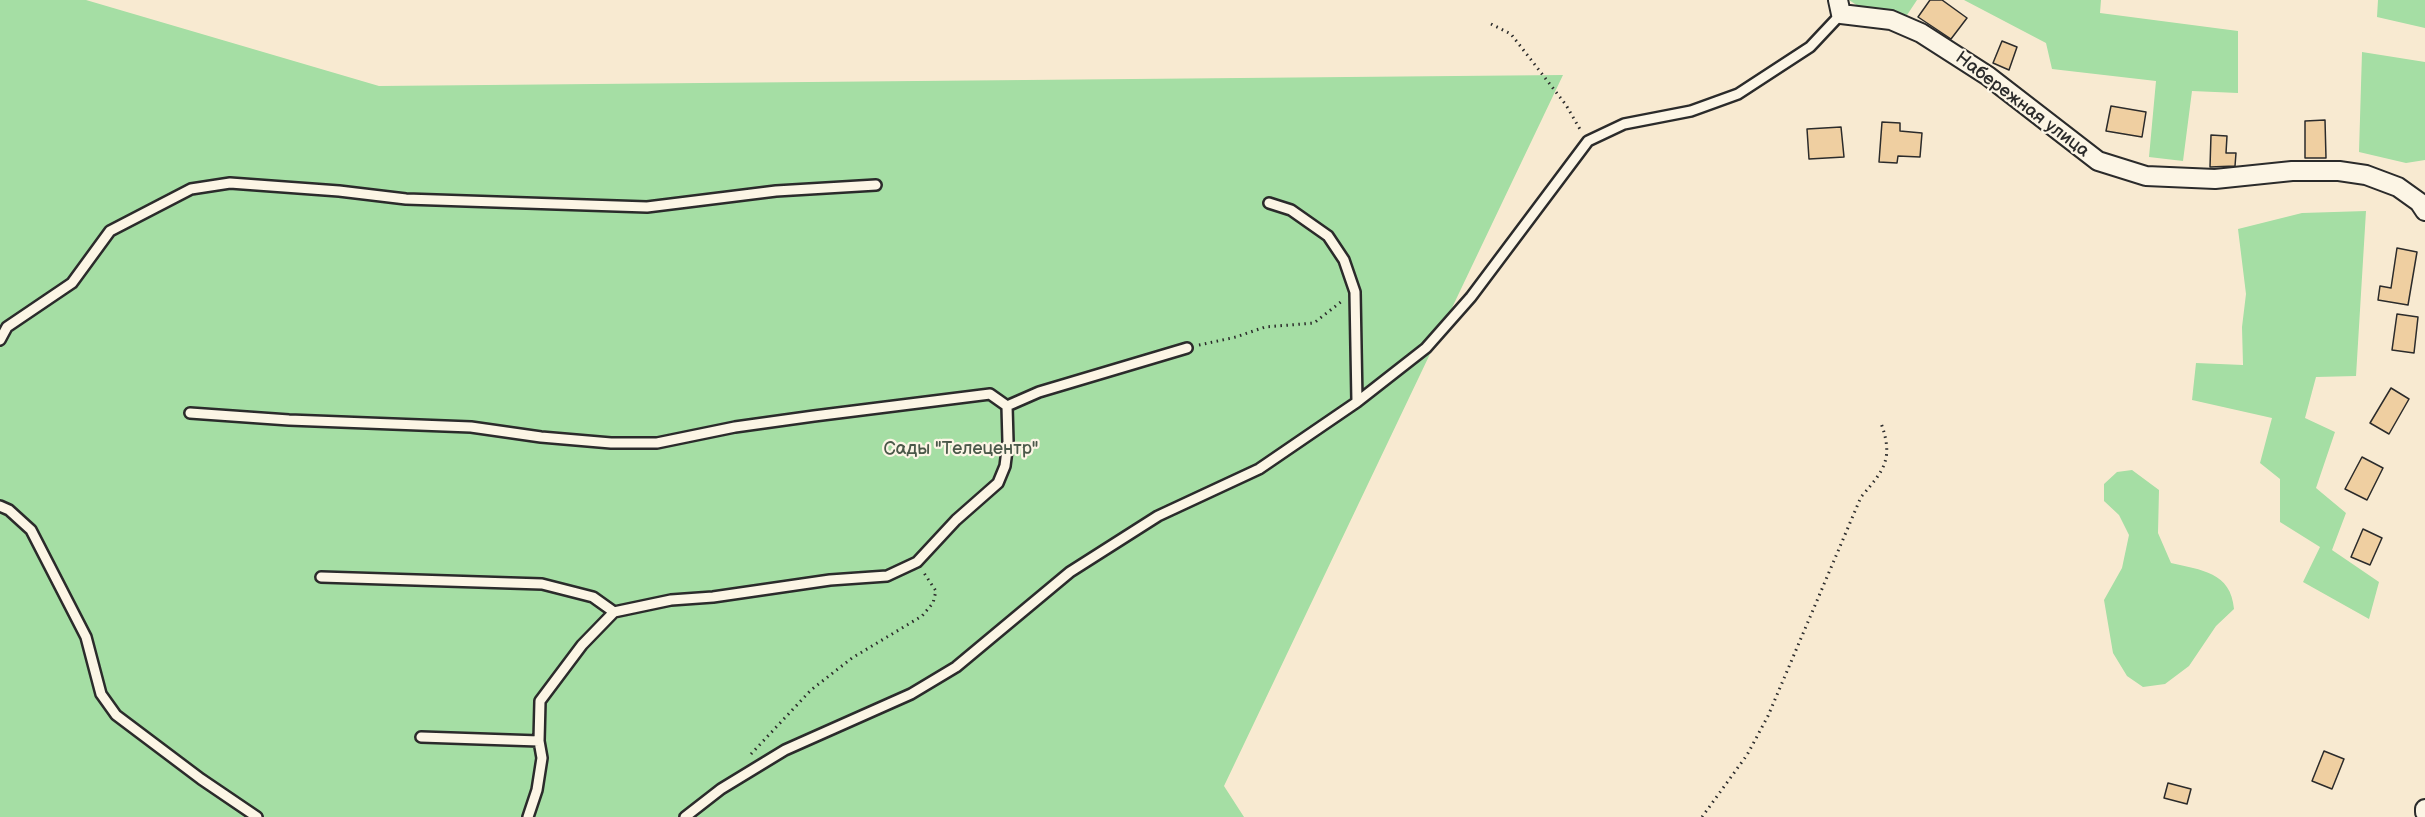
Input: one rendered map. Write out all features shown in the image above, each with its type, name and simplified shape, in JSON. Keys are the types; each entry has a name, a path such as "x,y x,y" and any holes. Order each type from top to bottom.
{"street":[{"name":"Набережная улица","path":"1839,7 1891,20 1921,33 1988,76 2098,161 2146,176 2215,179 2292,171 2339,171 2366,175 2397,187 2419,202 2425,212"}],"lane":[{"path":"685,817 721,789 785,750 911,694 956,668 1070,572 1158,516 1259,469 1357,402 1426,348 1472,297 1588,141 1624,124 1691,111 1738,94 1810,47 1839,7"},
{"path":"0,340 7,327 72,283 110,231 191,189 230,183 406,200 647,207 776,191 876,185"},
{"path":"1269,203 1291,210 1328,236 1344,260 1356,291 1357,402"},
{"path":"1007,406 1039,392 1187,348"},
{"path":"190,413 289,420 471,427 588,441 657,443 814,416 990,394 1007,406"},
{"path":"528,817 537,790 542,758 539,741 540,701 582,645 614,612 671,600 712,597 830,580 886,576 918,562 956,520 998,483 1005,466 1008,442 1007,406"},
{"path":"0,506 9,510 31,530 86,637 101,694 116,715 201,779 257,817"},
{"path":"321,577 542,584 593,597 614,612"},
{"path":"421,737 539,741"}],"path":[{"path":"1491,24 1511,34 1566,105 1588,141"},
{"path":"1187,348 1236,337 1265,327 1314,323 1356,291"},
{"path":"1702,817 1747,755 1768,716 1861,497 1883,471 1888,442 1881,423"},
{"path":"743,760 812,690 852,658 922,616 933,603 936,591 918,562"}],"green space":[{"name":"Сады \"Телецентр\"","path":"0,0 86,0 379,86 1563,75 1224,786 1244,817 0,817"},
{"path":"1849,0 1917,0 1907,15 1861,8"},
{"path":"1964,0 2101,0 2100,13 2238,31 2238,93 2192,91 2183,161 2149,157 2156,81 2052,69 2046,43"},
{"path":"2378,0 2425,0 2425,28 2377,17"},
{"path":"2362,52 2425,62 2425,160 2406,163 2359,152"},
{"path":"2366,211 2356,376 2316,377 2305,418 2335,432 2316,488 2346,513 2332,550 2379,582 2369,619 2303,582 2320,547 2280,522 2280,479 2260,463 2272,418 2192,400 2196,363 2243,365 2242,327 2246,294 2238,229 2302,213"},
{"path":"2132,470 2159,490 2158,533 2171,563 2203,571 2221,580 2232,597 2234,609 2216,626 2189,666 2165,684 2143,687 2127,676 2113,653 2104,600 2122,568 2129,535 2119,515 2104,501 2104,484 2117,472"}],"building":[{"path":"1930,0 1942,0 1967,18 1951,39 1918,17"},
{"path":"2002,41 2017,47 2009,70 1993,63"},
{"path":"2111,106 2146,112 2142,137 2106,131"},
{"path":"2325,120 2326,158 2305,158 2305,121"},
{"path":"1882,122 1900,123 1900,131 1922,133 1920,157 1898,156 1897,163 1879,162"},
{"path":"1841,127 1844,157 1809,159 1807,129"},
{"path":"2211,135 2227,136 2226,153 2236,153 2235,166 2210,167"},
{"path":"2397,248 2417,252 2408,305 2378,300 2380,286 2391,288"},
{"path":"2397,314 2418,317 2414,353 2392,350"},
{"path":"2391,388 2409,399 2389,434 2370,423"},
{"path":"2362,457 2383,468 2367,500 2345,489"},
{"path":"2363,529 2382,538 2370,565 2351,557"},
{"path":"2324,751 2344,759 2332,789 2312,781"},
{"path":"2168,783 2191,789 2187,804 2164,798"}]}
